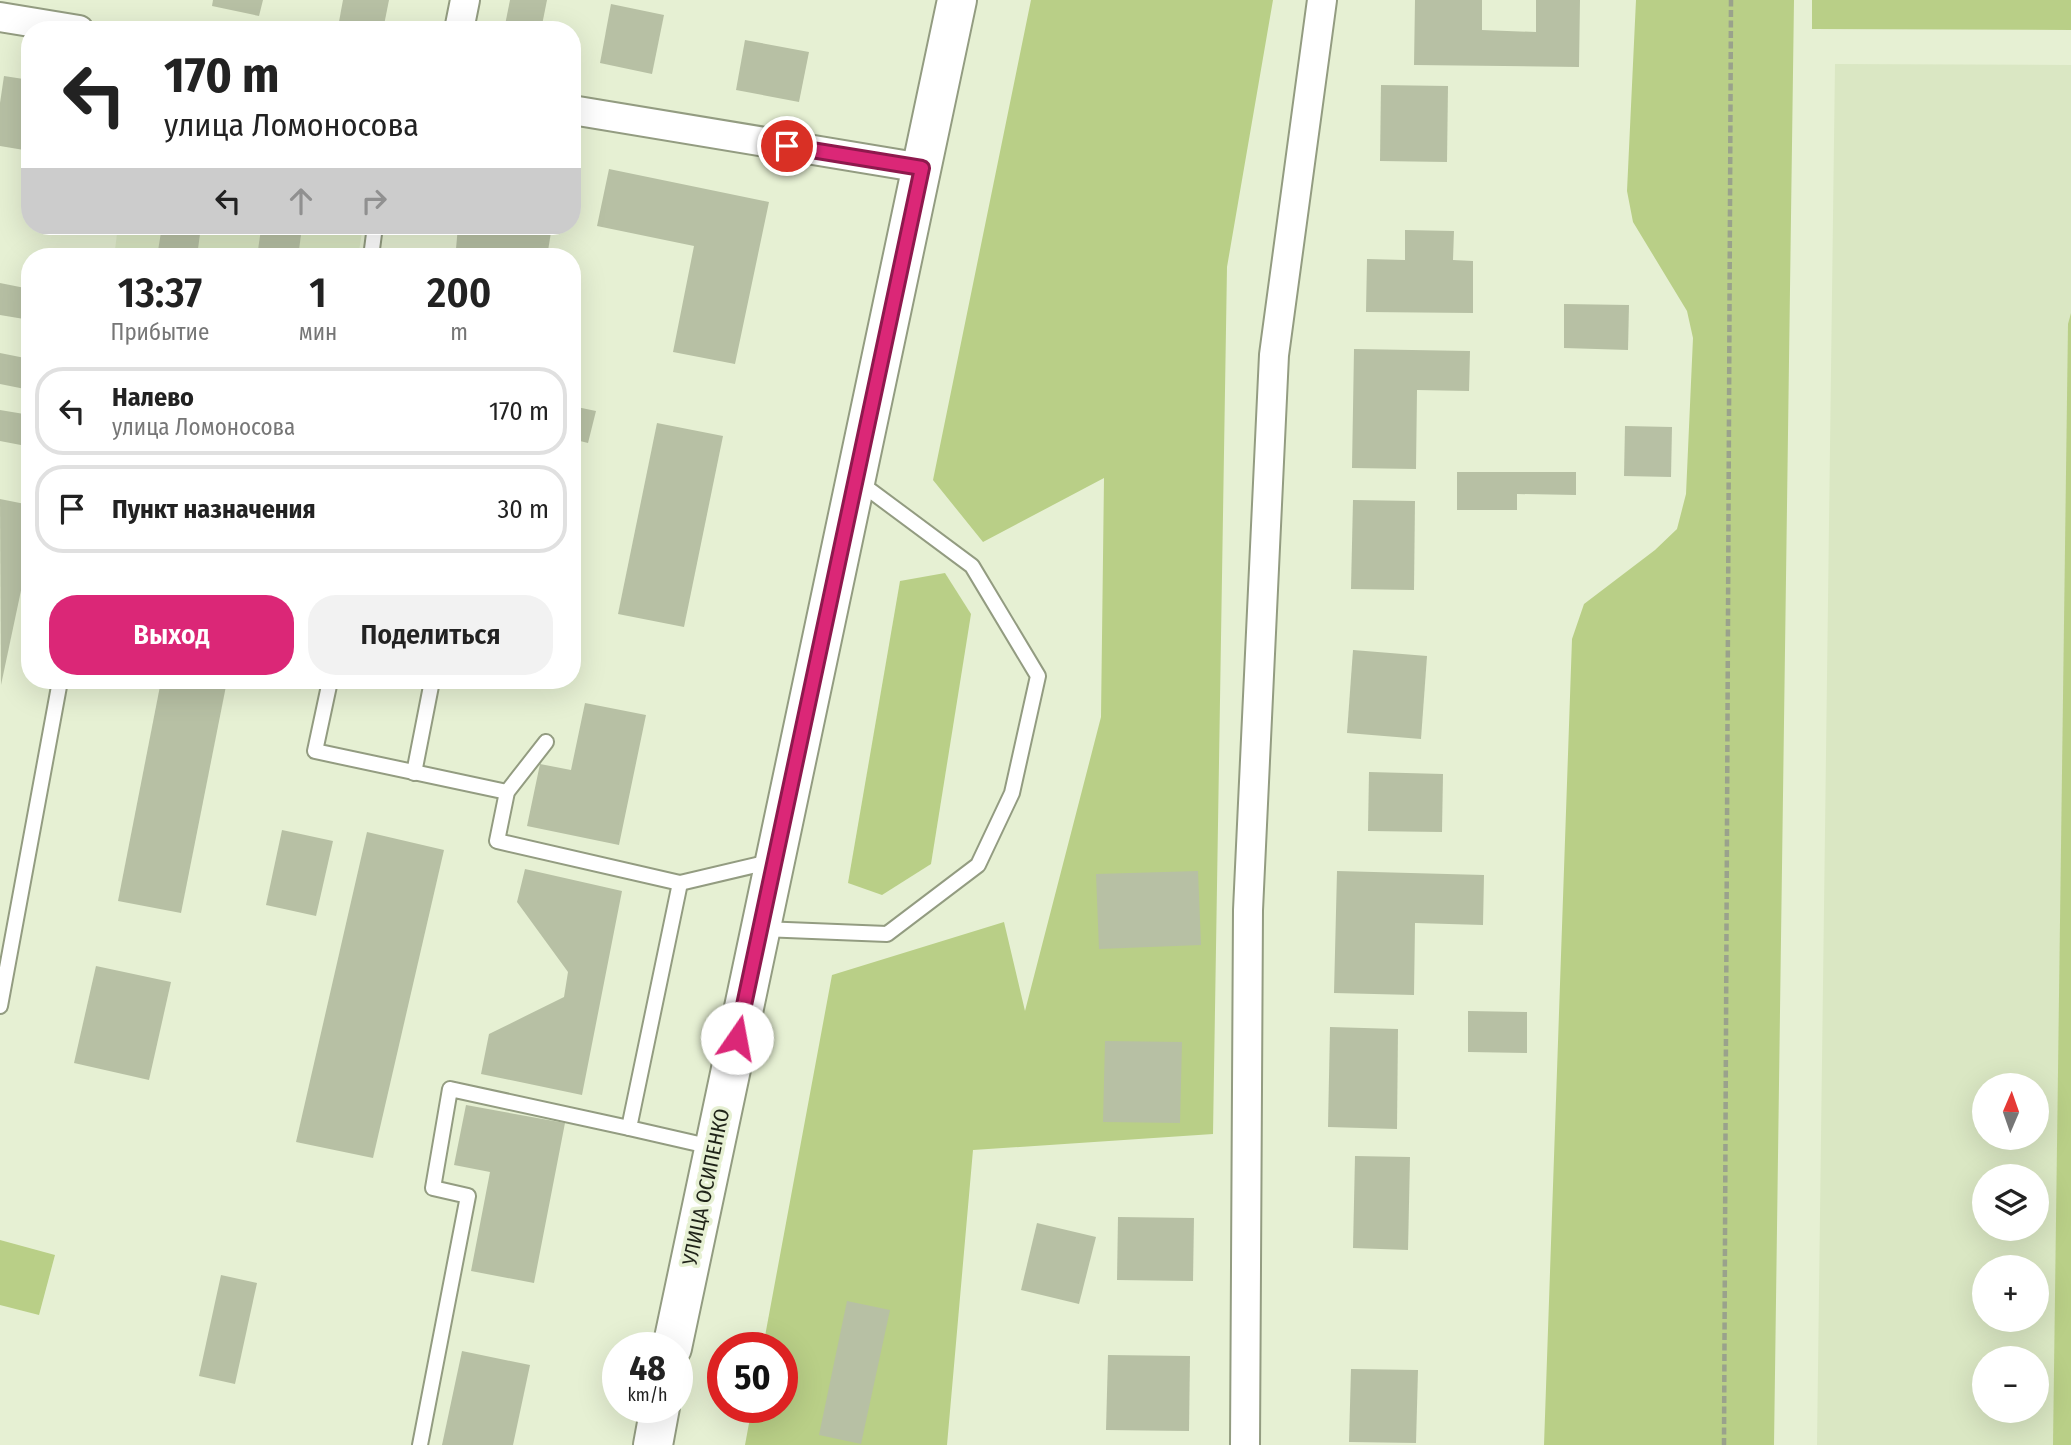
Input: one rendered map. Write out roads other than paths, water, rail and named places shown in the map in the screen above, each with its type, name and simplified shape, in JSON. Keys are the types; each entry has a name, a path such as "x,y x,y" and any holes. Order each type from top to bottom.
{"main road":[{"name":"УЛИЦА ОСИПЕНКО","path":"675,1332 957,0"},
{"path":"653,1445 657,1423"}],"street":[{"path":"461,21 465,0"},
{"path":"1245,1445 1248,910 1274,355 1322,0"},
{"path":"0,17 63,18"},
{"path":"581,111 922,168"}],"lane":[{"path":"760,929 887,934 978,865 1012,793 1038,676 972,566 856,479"},
{"path":"0,1006 59,689"},
{"path":"328,689 315,751 507,792"},
{"path":"414,773 430,689"},
{"path":"546,742 507,792 497,841 680,883 775,861"},
{"path":"629,1128 680,883"},
{"path":"420,1445 468,1196 433,1188 450,1089 714,1147"}]}
